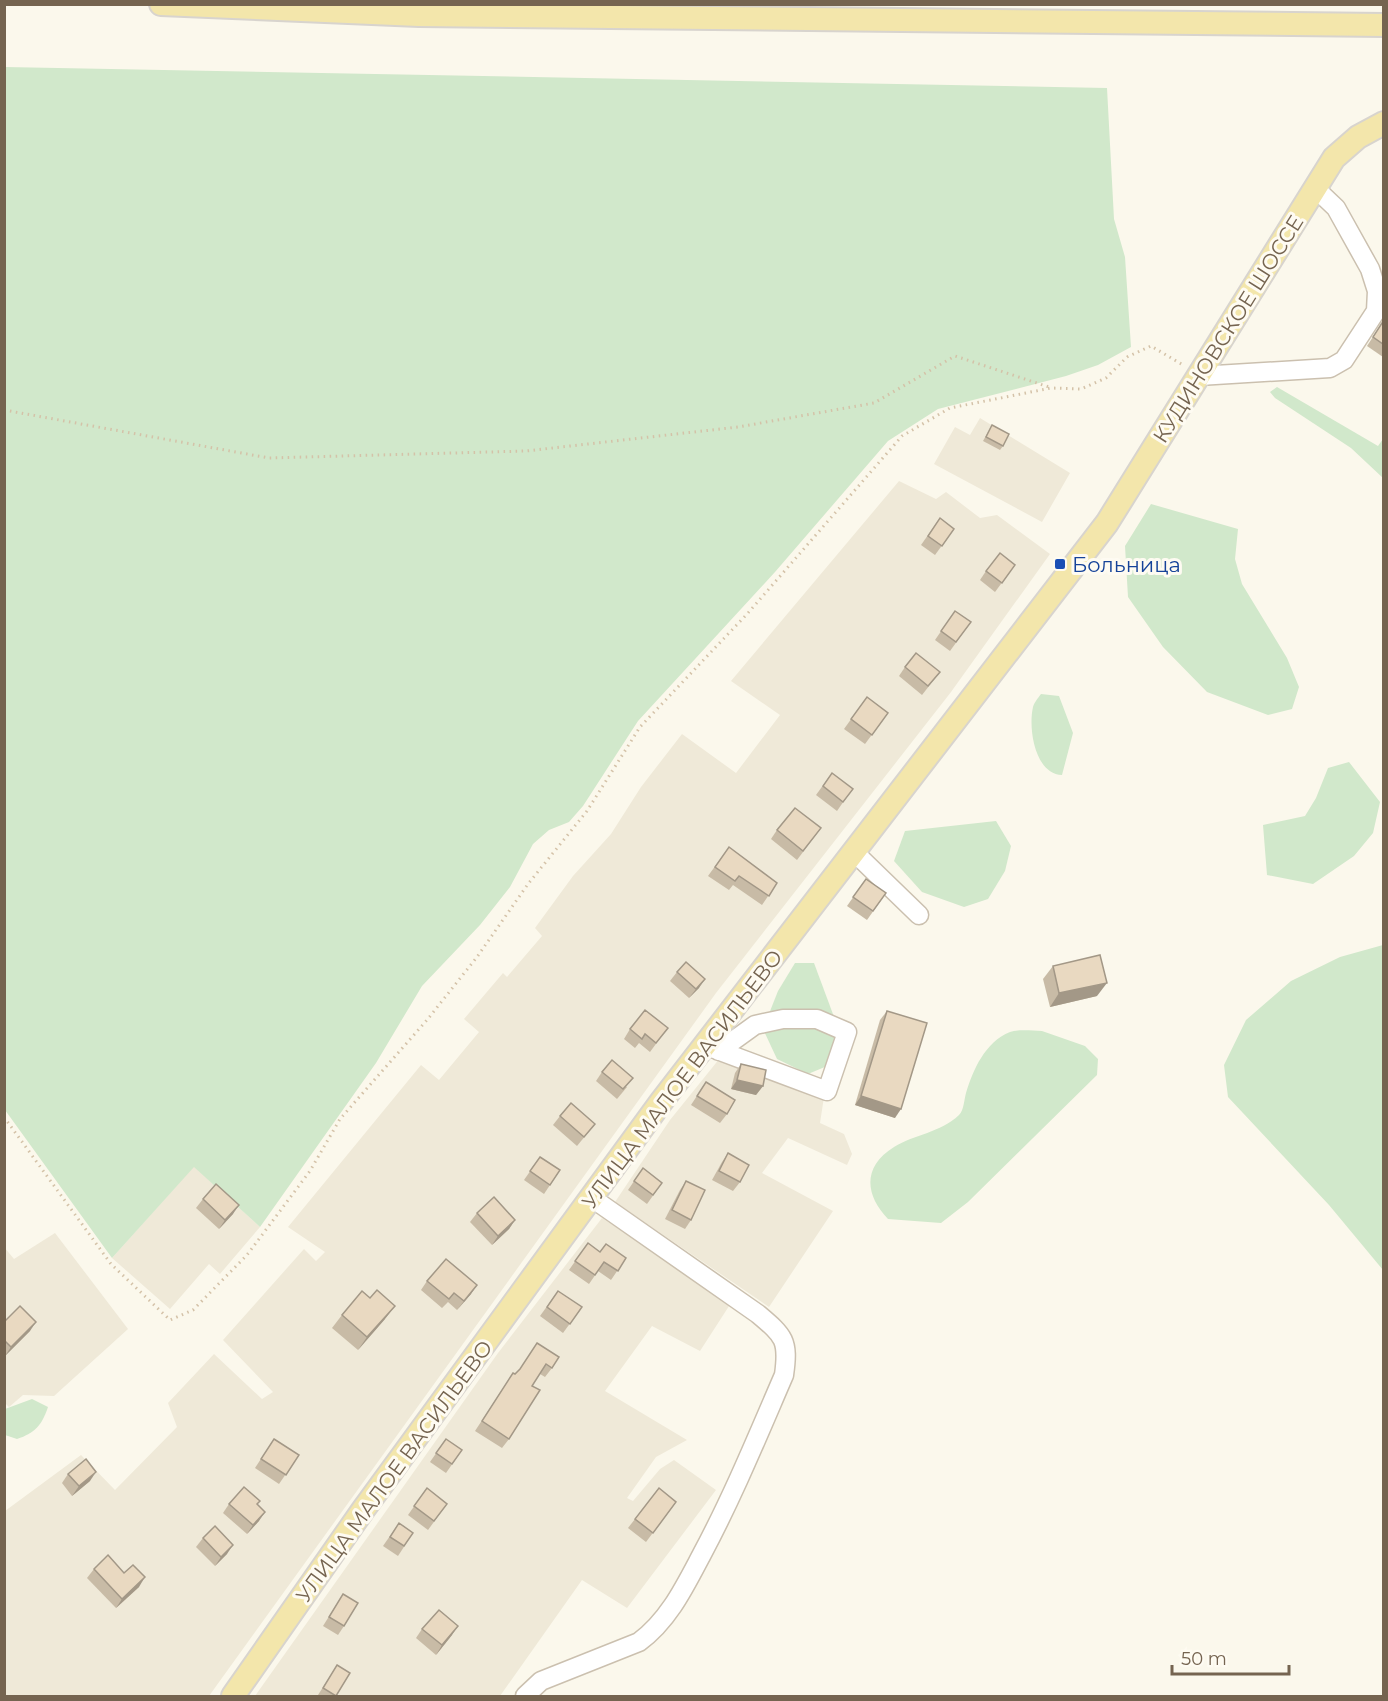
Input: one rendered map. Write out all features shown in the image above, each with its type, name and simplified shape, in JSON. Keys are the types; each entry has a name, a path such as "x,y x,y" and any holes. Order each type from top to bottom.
{"main road":[{"path":"161,4 419,15 1383,25"},
{"path":"550,4 680,18"},
{"path":"1354,26 1383,39"},
{"name":"КУДИНОВСКОЕ ШОССЕ","path":"1140,469 1334,158 1358,137 1383,123"},
{"name":"КУДИНОВСКОЕ ШОССЕ","path":"1316,189 1362,148 1383,137"},
{"name":"УЛИЦА МАЛОЕ ВАСИЛЬЕВО","path":"233,1696 363,1510 592,1198 712,1048 854,852 1087,549 1140,469"}],"lane":[{"path":"1199,376 1330,368 1344,360 1376,311 1377,291 1370,268 1336,208 1316,189"},
{"path":"854,852 919,915"},
{"path":"783,1019 817,1019 847,1032 827,1091 712,1048 755,1025 783,1019"},
{"path":"525,1696 541,1682 639,1642 653,1632 672,1606 728,1505 783,1375 787,1352 783,1335 758,1314 592,1198"}],"path":[{"path":"4,1117 111,1264 170,1320 193,1310 247,1255 310,1171 340,1119 427,1020 477,957 528,884 587,811 640,727 748,613 902,436 950,408 1051,388 1081,388 1106,378 1127,357 1151,346 1199,376"},
{"path":"4,410 269,458 526,451 738,427 874,403 955,356 1051,388"}],"shaded area":[{"path":"980,418 1070,473 1042,522 934,464 955,427 970,435"},
{"path":"899,481 936,499 946,492 980,518 997,515 1050,554 951,692 716,993 209,1696 5,1696 5,1511 81,1455 115,1490 177,1427 168,1403 214,1354 262,1399 273,1392 223,1340 304,1249 316,1261 325,1252 288,1227 421,1065 439,1080 479,1032 464,1019 503,973 507,977 542,936 535,928 573,876 611,834 641,787 682,734 736,773 780,715 731,681"},
{"path":"720,1058 824,1097 820,1123 844,1134 852,1154 847,1165 788,1138 762,1173 833,1211 769,1307 615,1202 670,1120"},
{"path":"194,1166 260,1227 220,1274 209,1264 170,1309 112,1258"},
{"path":"602,1218 731,1303 700,1351 652,1326 605,1391 687,1440 656,1457 627,1498 633,1501 660,1469 674,1460 716,1490 627,1608 582,1580 500,1696 255,1696 498,1353"},
{"path":"55,1233 128,1329 54,1396 23,1395 9,1407 4,1402 4,1247 14,1259"}],"green space":[{"path":"5,67 1107,88 1114,219 1125,257 1131,347 1098,365 1066,376 938,409 888,441 775,572 638,721 583,806 569,822 549,830 533,844 510,887 480,925 422,986 376,1063 260,1227 194,1167 112,1258 5,1110"},
{"path":"1277,387 1378,446 1383,439 1383,478 1351,448 1275,398 1270,392"},
{"path":"1151,504 1238,529 1235,559 1242,584 1287,658 1299,687 1292,709 1268,715 1207,692 1163,647 1128,597 1125,546"},
{"path":"1041,694 1059,696 1073,733 1062,775 1053,773 1045,767 1033,738 1034,705"},
{"path":"1349,762 1380,802 1373,833 1354,856 1313,884 1267,875 1263,825 1305,816 1316,798 1328,768"},
{"path":"996,821 1011,846 1005,871 988,899 964,907 922,892 894,861 905,831"},
{"path":"1384,945 1383,1270 1329,1205 1228,1097 1224,1065 1246,1020 1291,981 1340,957"},
{"path":"795,963 814,963 840,1033 832,1064 808,1074 777,1059 763,1029 778,991"},
{"path":"1014,1031 1042,1031 1085,1046 1098,1059 1097,1075 968,1202 941,1223 888,1219 880,1210 871,1191 870,1182 876,1163 894,1147 936,1130 959,1115 976,1066 987,1050 1001,1037"},
{"path":"32,1399 48,1407 40,1423 29,1434 17,1439 5,1435 5,1409"}],"building":[{"path":"1383,324 1383,344 1373,337"},
{"path":"992,425 1009,434 1003,446 986,437"},
{"path":"940,518 954,529 942,546 928,536"},
{"path":"1000,553 1015,565 1002,583 986,571"},
{"path":"955,611 971,622 956,642 941,631"},
{"path":"916,653 940,672 928,686 905,667"},
{"path":"867,697 888,713 872,735 851,719"},
{"path":"832,773 853,789 843,802 823,786"},
{"path":"795,808 821,828 803,851 777,830"},
{"path":"729,847 777,883 769,896 739,876 735,881 715,867"},
{"path":"866,879 886,893 873,911 853,897"},
{"path":"1100,955 1107,983 1059,993 1053,966"},
{"path":"686,962 705,979 696,989 677,972"},
{"path":"645,1010 668,1028 656,1043 645,1034 642,1039 630,1029"},
{"path":"887,1011 927,1023 901,1109 861,1096"},
{"path":"612,1060 633,1078 623,1089 602,1072"},
{"path":"741,1064 766,1070 763,1086 737,1080"},
{"path":"706,1082 735,1100 727,1114 697,1096"},
{"path":"571,1103 595,1124 584,1137 560,1116"},
{"path":"728,1153 749,1165 740,1182 719,1171"},
{"path":"540,1157 560,1170 550,1185 530,1171"},
{"path":"643,1168 662,1183 653,1195 634,1181"},
{"path":"686,1181 705,1190 691,1220 672,1210"},
{"path":"216,1184 239,1205 225,1220 203,1199"},
{"path":"494,1197 515,1220 498,1236 477,1213"},
{"path":"588,1243 600,1252 606,1244 626,1258 618,1271 604,1262 595,1275 575,1261"},
{"path":"446,1259 477,1285 464,1301 454,1293 449,1299 427,1281"},
{"path":"377,1290 395,1306 367,1337 342,1315 362,1291 370,1298"},
{"path":"558,1291 582,1307 570,1324 547,1307"},
{"path":"20,1306 36,1322 11,1347 4,1340 4,1322"},
{"path":"537,1343 559,1357 552,1368 546,1364 532,1386 540,1390 509,1439 482,1421 513,1373 515,1374 520,1369"},
{"path":"274,1439 299,1455 286,1475 261,1459"},
{"path":"446,1439 462,1450 452,1464 436,1453"},
{"path":"86,1459 96,1472 79,1486 68,1474"},
{"path":"244,1487 260,1501 257,1504 265,1512 253,1525 229,1504"},
{"path":"427,1488 447,1504 434,1521 414,1506"},
{"path":"659,1488 676,1502 653,1533 635,1519"},
{"path":"399,1523 413,1533 404,1546 390,1537"},
{"path":"215,1526 233,1545 221,1557 203,1538"},
{"path":"108,1555 124,1573 133,1565 145,1577 122,1599 94,1569"},
{"path":"343,1594 358,1603 344,1626 329,1617"},
{"path":"439,1610 458,1626 442,1645 422,1629"},
{"path":"337,1665 350,1673 336,1696 323,1688"}],"place":[{"name":"Больница","path":"1060,564"}]}
